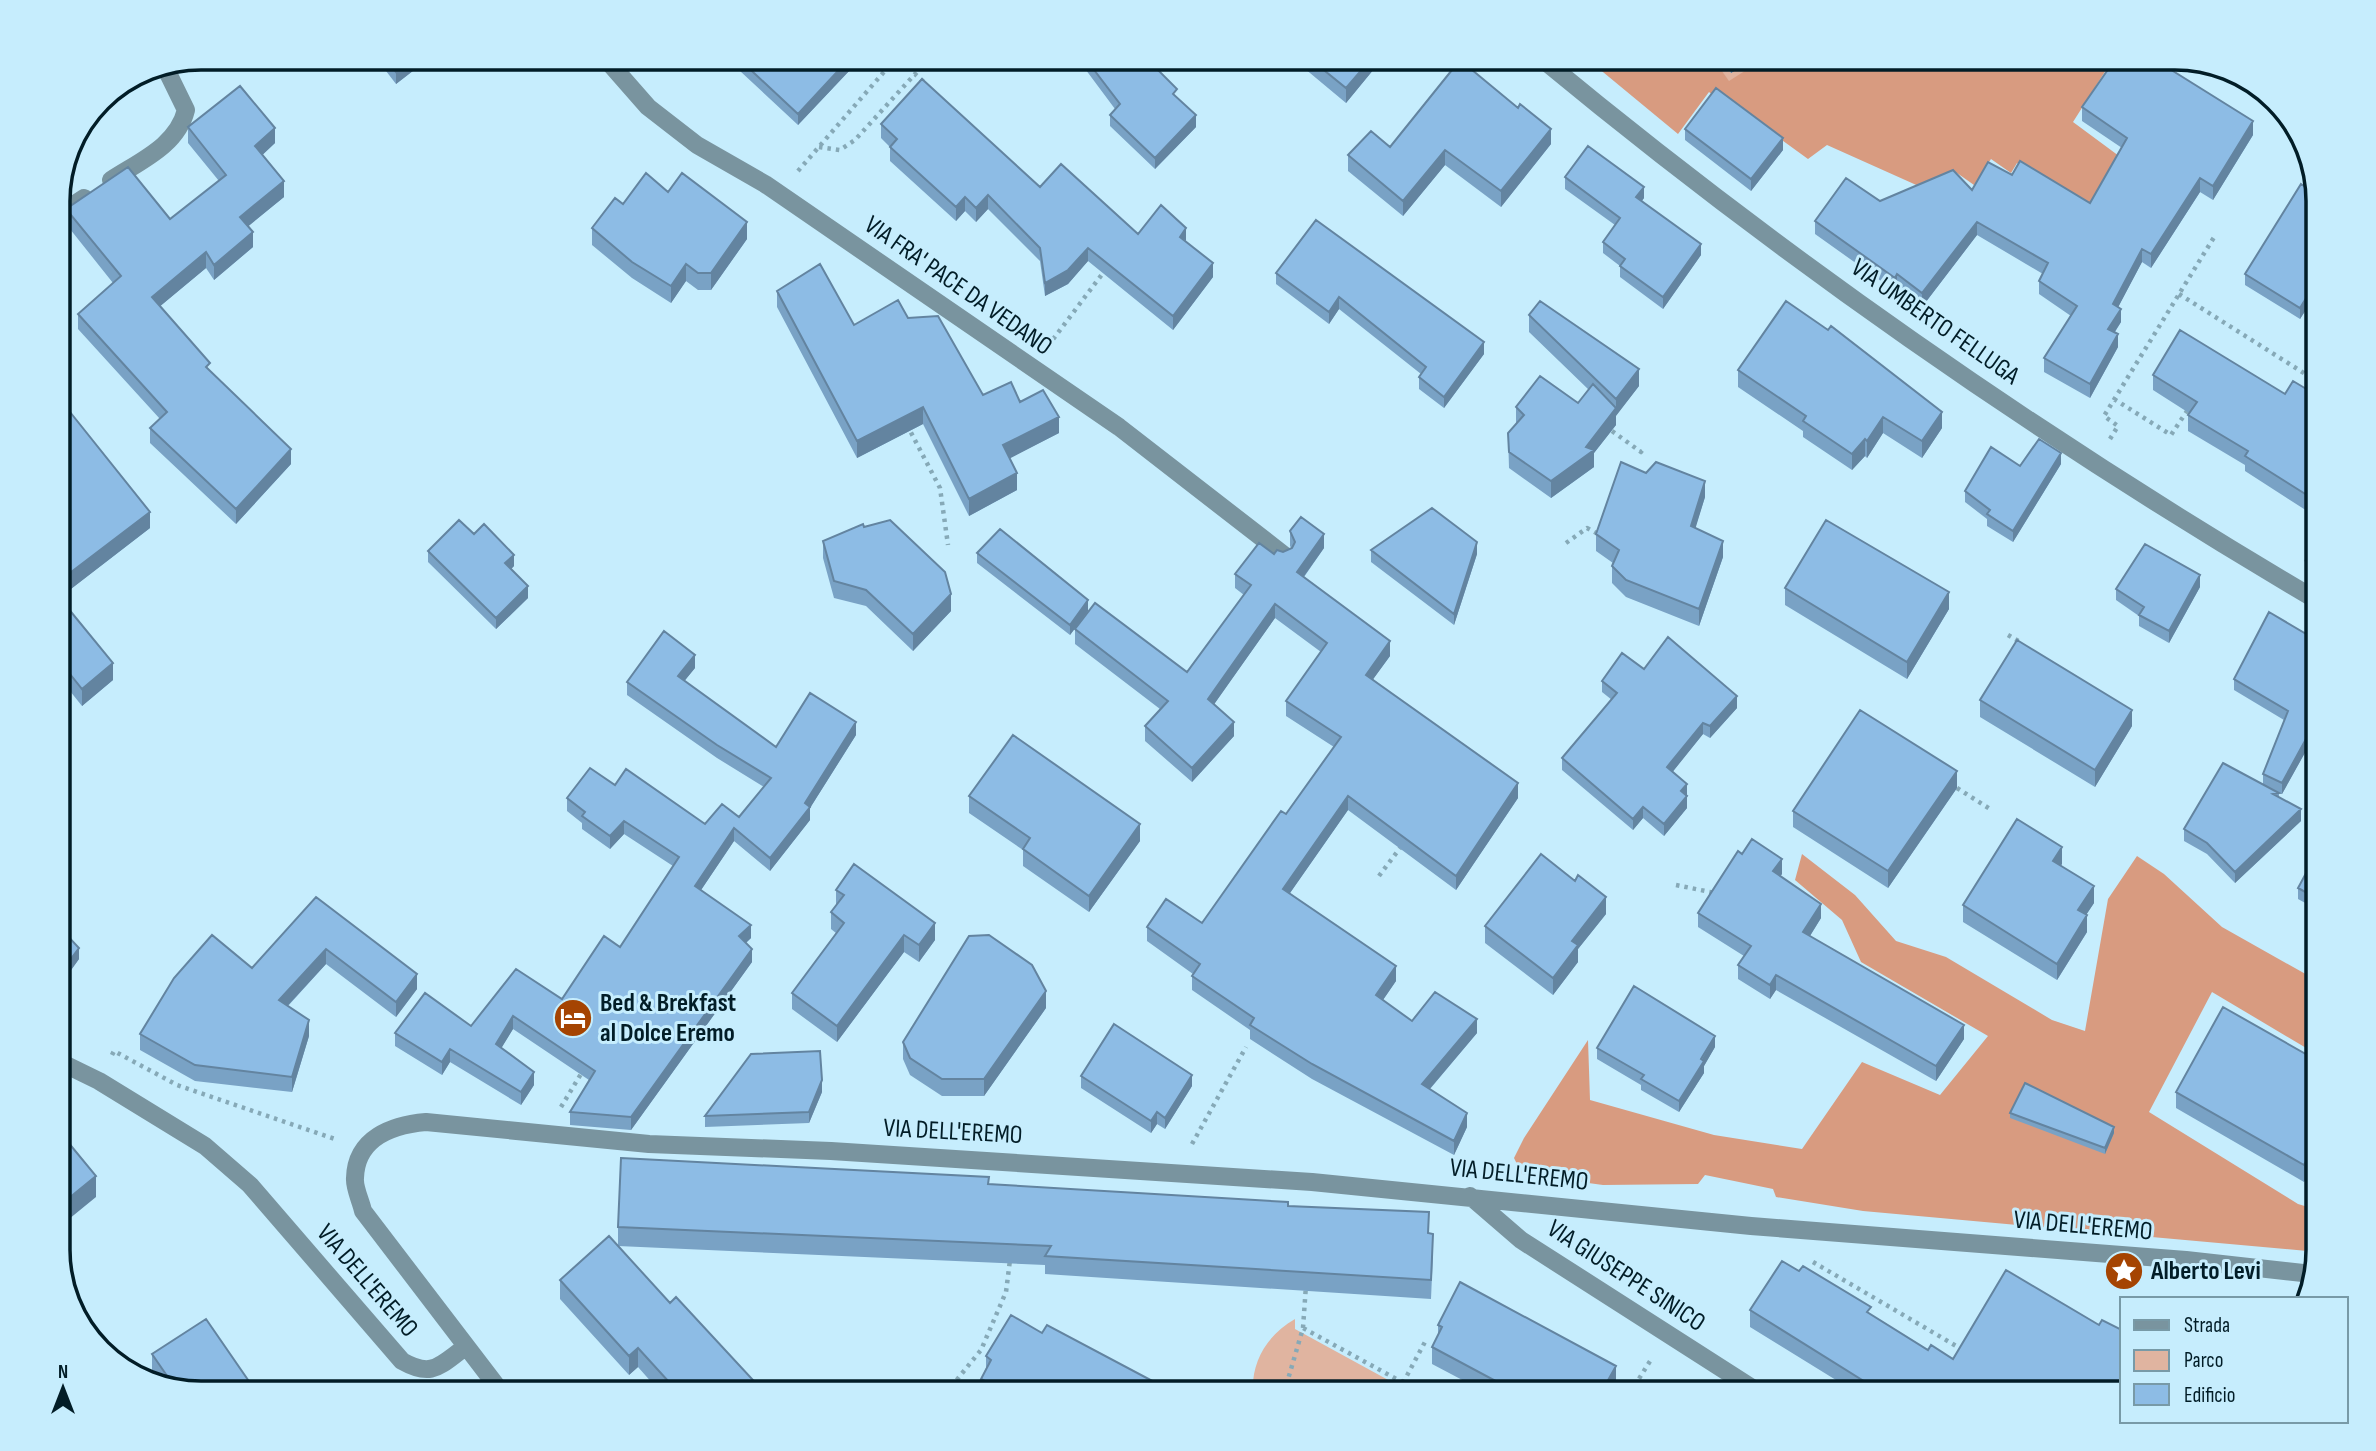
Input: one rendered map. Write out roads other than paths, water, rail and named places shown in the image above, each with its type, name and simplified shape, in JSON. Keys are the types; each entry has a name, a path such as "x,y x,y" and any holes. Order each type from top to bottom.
{"street":[{"name":"VIA FRA' PACE DA VEDANO","path":"616,70 657,114 697,145 779,194 1119,427 1284,555"},
{"name":"VIA UMBERTO FELLUGA","path":"1556,70 1727,205 1917,343 2095,464 2306,594"},
{"path":"70,207 168,142 182,126 186,110 169,75"},
{"name":"VIA DELL'EREMO","path":"70,1066 205,1146 250,1185 402,1361 418,1370 433,1370 464,1348 363,1211 355,1178 363,1150 378,1134 400,1125 425,1122 649,1144 831,1151 1175,1173 1470,1196 1751,1226 2186,1260 2304,1273"},
{"name":"VIA GIUSEPPE SINICO","path":"1470,1196 1521,1240 1741,1381"},
{"path":"464,1348 492,1381"}],"place":[{"name":"Bed & Brekfast al Dolce Eremo","path":"573,1018"},
{"name":"Alberto Levi","path":"2124,1271"}]}
